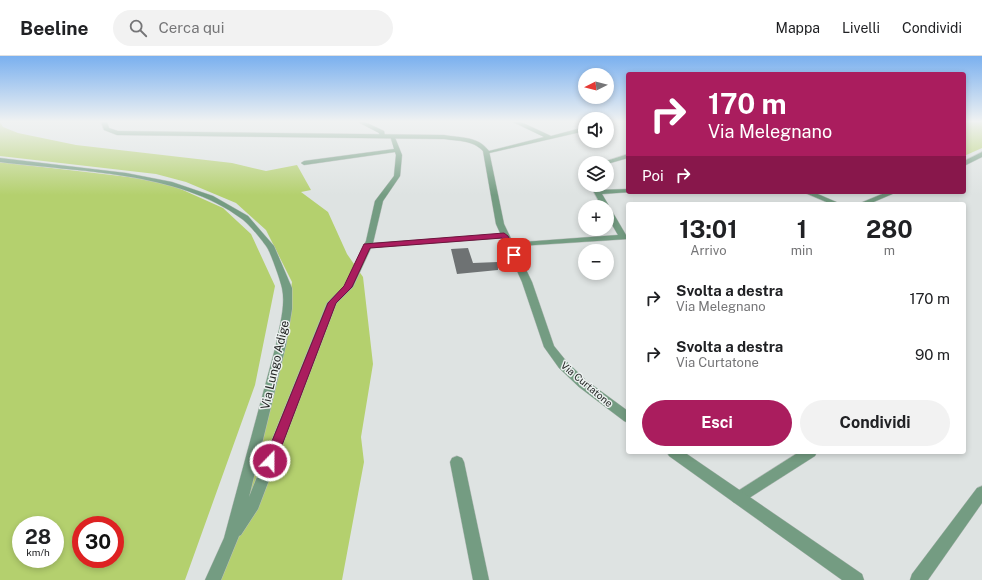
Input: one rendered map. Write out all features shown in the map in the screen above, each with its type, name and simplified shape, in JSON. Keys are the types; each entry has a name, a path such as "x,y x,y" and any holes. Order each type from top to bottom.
{"street":[{"path":"231,538 253,504 332,303 348,287 370,241 379,201 397,176 398,150 396,146"},
{"path":"482,146 487,153 515,146"},
{"path":"304,163 398,150"},
{"name":"Via Curtatone","path":"487,153 495,204 504,236 527,282 549,347 563,365 584,384 626,416"},
{"path":"966,163 982,154"},
{"path":"614,160 626,157"},
{"name":"Via Lungo Adige","path":"0,160 143,178 192,189 227,206 242,216 257,229 270,244 279,264 287,289 286,314 281,345 231,538 213,580"},
{"path":"614,191 626,191"},
{"path":"597,192 602,200"},
{"path":"812,194 832,202"},
{"path":"867,202 888,194"},
{"path":"509,245 625,237 614,220"},
{"path":"367,246 504,236"},
{"path":"677,454 856,580"},
{"path":"738,498 807,454"},
{"path":"457,462 481,580"},
{"path":"918,580 982,492"}],"green space":[{"path":"0,146 89,146 232,163 266,171 297,165 311,190 301,192 328,212 347,254 363,277 373,364 361,437 364,462 342,580 215,580 276,382 292,282 266,230 236,203 186,182 156,174 0,156"},
{"path":"966,146 982,146 982,148 966,155"},
{"path":"0,162 146,179 174,186 223,208 251,234 275,286 255,385 185,580 0,580"}],"building":[{"path":"468,248 473,263 498,262 498,270 457,274 451,249"}],"route":[{"path":"270,461 332,303 348,287 367,246 504,236 514,255"}]}
